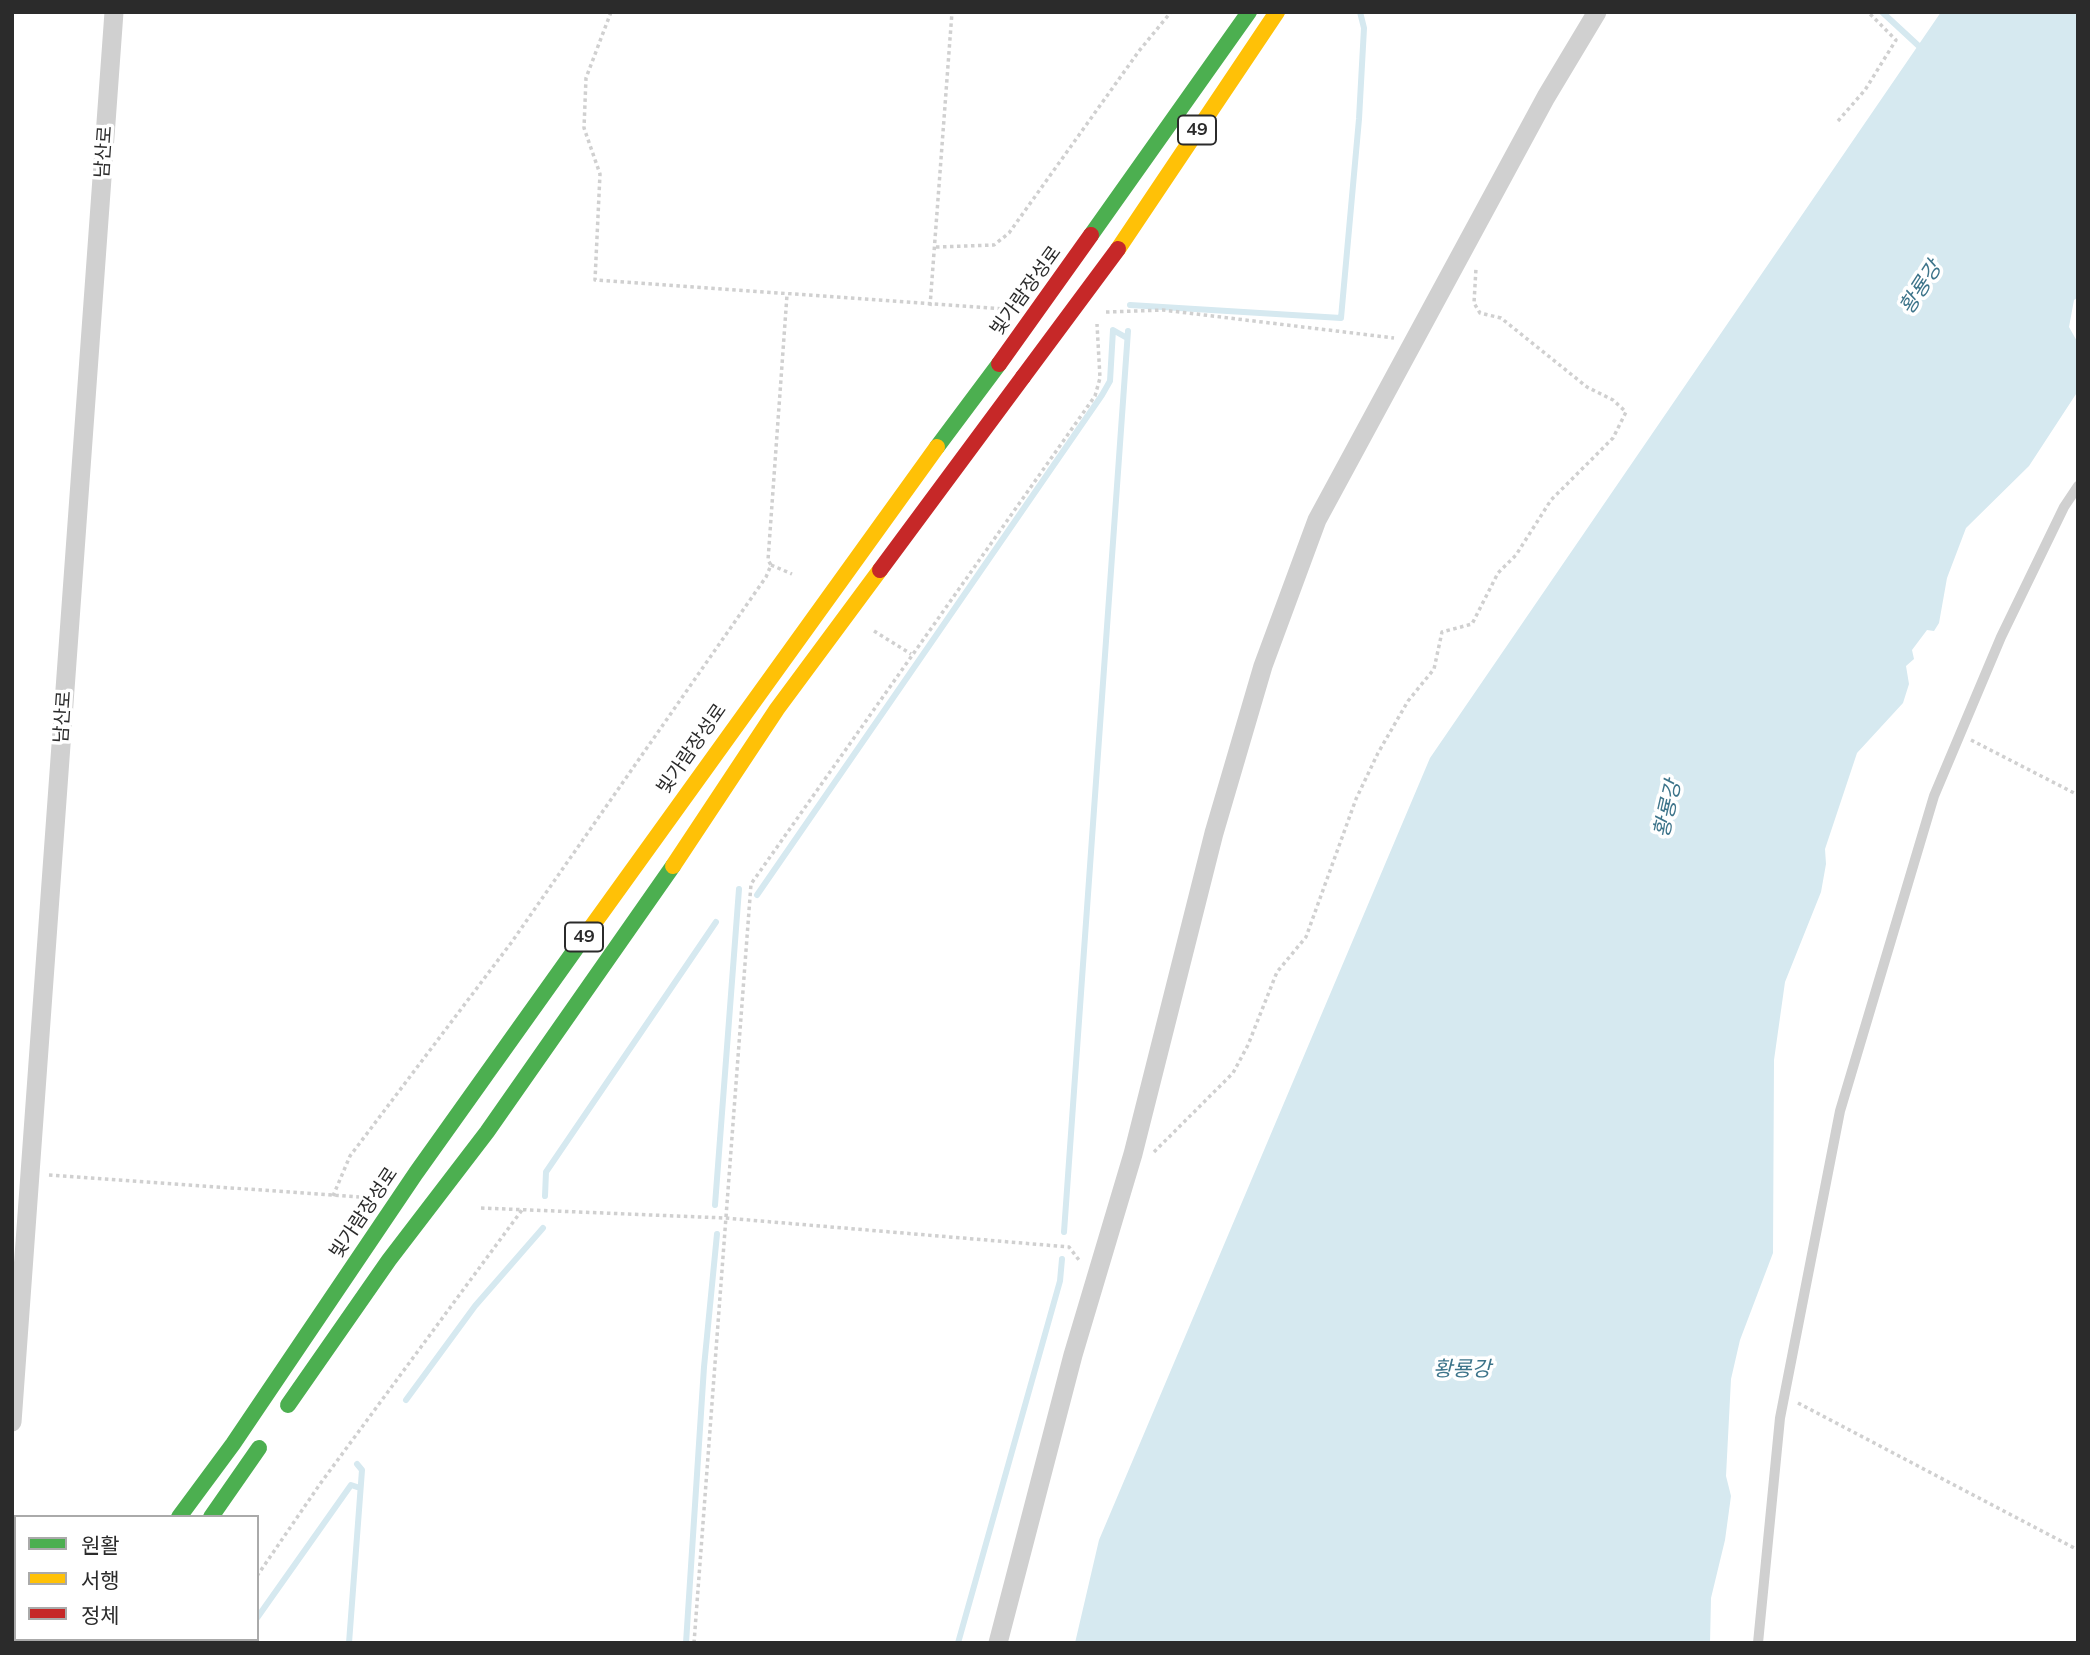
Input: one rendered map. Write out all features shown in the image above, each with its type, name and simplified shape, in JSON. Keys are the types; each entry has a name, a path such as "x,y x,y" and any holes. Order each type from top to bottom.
{"highway":[{"name":"빛가람장성로","path":"180,1515 233,1444 416,1173 819,608 1091,236 1249,12"},
{"name":"49","path":"281,1416 389,1260 487,1132 624,940 777,709 1118,248 1277,12"},
{"path":"212,1515 265,1438"}],"street":[{"name":"남산로","path":"12,1422 114,12"},
{"path":"998,1643 1073,1355 1133,1154 1214,833 1262,666 1317,520 1412,339 1546,97 1597,12"}],"lane":[{"path":"1758,1643 1784,1396 1840,1111 1934,796 2001,637 2064,507 2078,486"}],"path":[{"path":"930,306 952,12"},
{"path":"936,247 994,245 1009,233 1139,51 1171,12"},
{"path":"1838,121 1865,90 1896,40 1868,12"},
{"path":"1133,1154 1148,1158 1233,1073 1248,1045 1277,972 1306,937 1356,799 1378,753 1408,701 1434,669 1442,632 1472,624 1498,573 1516,555 1550,500 1613,438 1626,412 1613,400 1587,387 1501,318 1480,313 1474,303 1476,258 1464,246"},
{"path":"787,295 768,559 771,565 792,574"},
{"path":"1097,313 1163,310 1412,339"},
{"path":"333,1196 350,1156 511,943 766,577 771,565"},
{"path":"874,631 912,654"},
{"path":"1960,734 2078,795"},
{"path":"31,1174 359,1197"},
{"path":"481,1208 725,1218 1069,1247 1077,1255 1081,1266"},
{"path":"259,1573 320,1484 522,1210"},
{"path":"1784,1396 2078,1550"}],"water":[{"name":"황룡강","path":"1941,12 2078,12 2078,297 2074,300 2069,327 2078,343 2078,391 2029,466 1966,528 1947,578 1939,623 1934,631 1927,630 1912,650 1914,659 1906,666 1909,684 1903,703 1857,753 1825,849 1826,864 1821,892 1785,982 1774,1060 1773,1253 1740,1340 1731,1379 1726,1476 1731,1496 1725,1540 1711,1598 1710,1643 1075,1643 1099,1540 1430,758"}],"waterway":[{"path":"1130,305 1341,318 1359,119 1364,28 1360,12"},
{"path":"1882,12 1922,49"},
{"path":"757,895 1102,395 1110,381 1113,330 1127,338"},
{"path":"1064,1232 1128,331"},
{"path":"715,1205 739,889"},
{"path":"545,1196 546,1172 716,922"},
{"path":"406,1400 475,1306 543,1228"},
{"path":"686,1643 704,1367 717,1234"},
{"path":"958,1643 1060,1281 1062,1259"},
{"path":"349,1643 362,1470 357,1464"},
{"path":"259,1615 351,1485 360,1488"}],"traffic: fast":[{"path":"1091,235 1249,12"},
{"path":"937,447 999,364"},
{"path":"288,1405 389,1260 487,1132 673,866"},
{"path":"180,1515 233,1444 416,1173 582,940"},
{"path":"212,1515 259,1448"}],"traffic: slow":[{"path":"1118,249 1277,12"},
{"path":"582,940 937,447"},
{"path":"673,866 777,709 880,570"}],"traffic: jam":[{"path":"999,364 1091,235"},
{"path":"1023,377 1118,249"},
{"path":"880,570 1023,377"}]}
